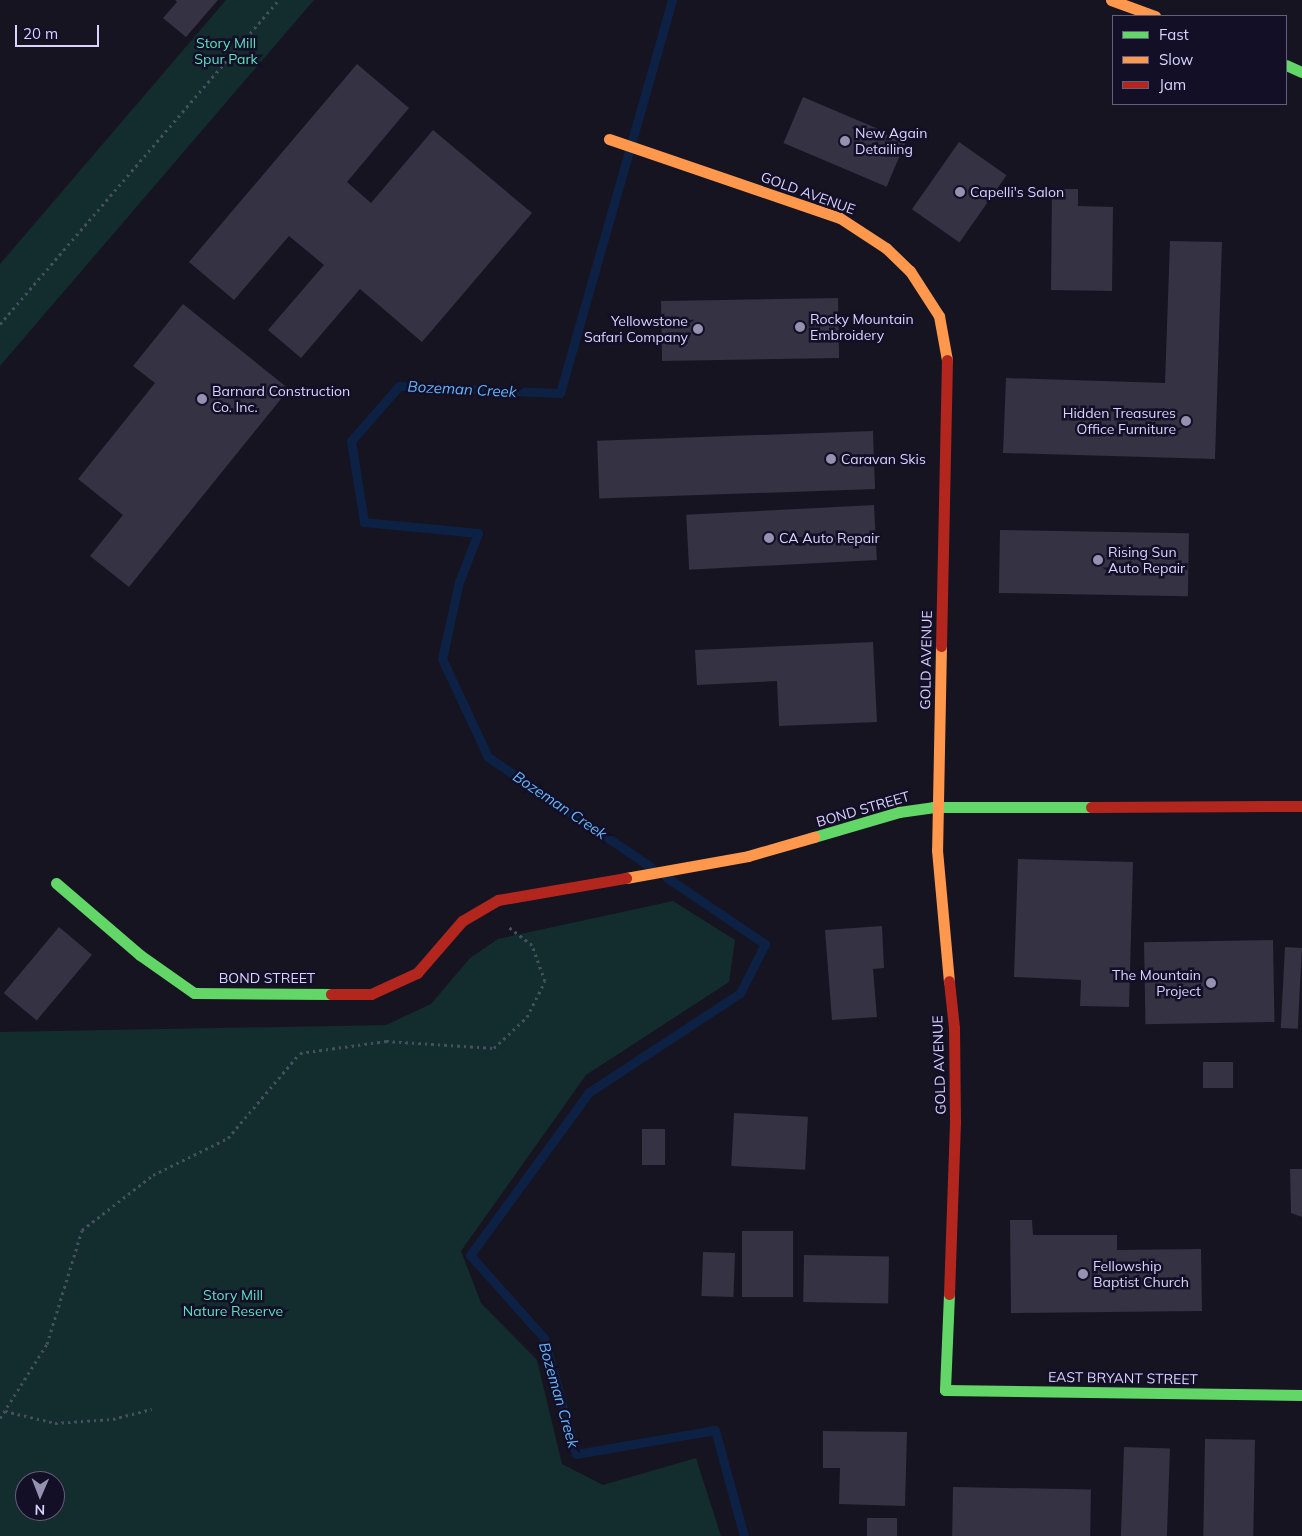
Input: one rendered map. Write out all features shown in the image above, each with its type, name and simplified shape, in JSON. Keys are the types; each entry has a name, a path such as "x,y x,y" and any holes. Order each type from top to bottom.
{"main road":[{"path":"1111,0 1151,15"},
{"path":"1287,66 1302,72"},
{"name":"GOLD AVENUE","path":"609,138 676,163 840,218 861,230 910,271 940,316 947,350 937,850 954,1028 955,1122 944,1390"},
{"name":"BOND STREET","path":"56,882 140,955 194,993 371,994 417,973 462,921 498,900 730,857 748,856 899,812 938,807 1302,806"},
{"name":"EAST BRYANT STREET","path":"944,1390 1302,1395"}],"path":[{"path":"0,324 279,0"},
{"path":"0,1418 46,1344 82,1230 154,1175 228,1138 300,1053 386,1041 494,1048 527,1017 546,981 532,945 484,908"},
{"path":"5,1411 55,1423 113,1419 152,1409"}],"green space":[{"name":"Story Mill Spur Park","path":"226,0 314,0 0,366 0,264"},
{"name":"Story Mill Nature Reserve","path":"673,901 735,940 729,982 586,1075 461,1251 481,1303 537,1360 562,1464 603,1485 696,1458 721,1536 0,1536 0,1032 386,1025 431,1004 470,958 498,939"}],"building":[{"path":"175,0 218,0 186,37 163,18 177,2"},
{"path":"357,64 409,108 347,182 371,203 433,130 532,213 422,342 360,289 301,358 268,330 324,265 289,236 234,300 189,262"},
{"name":"New Again Detailing","path":"803,97 906,141 887,187 783,143"},
{"name":"Capelli's Salon","path":"959,142 1007,175 959,242 912,209"},
{"path":"1052,189 1078,189 1078,206 1113,207 1112,291 1051,290"},
{"path":"1170,241 1222,242 1215,459 1003,453 1006,378 1165,383"},
{"path":"838,298 839,358 662,361 661,301"},
{"path":"183,304 289,389 129,587 90,556 123,515 78,479 155,383 133,366"},
{"path":"873,431 875,489 599,499 597,441"},
{"path":"874,505 877,560 689,570 686,515"},
{"path":"1000,530 1189,533 1188,596 999,593"},
{"path":"873,642 877,722 779,726 777,681 697,685 695,650"},
{"path":"1018,859 1133,862 1129,1007 1080,1006 1081,980 1014,977"},
{"path":"882,926 884,968 873,969 877,1017 832,1020 825,930"},
{"path":"59,927 92,955 37,1021 4,993"},
{"path":"1273,940 1274,1022 1145,1024 1144,942"},
{"path":"1285,947 1302,948 1298,1029 1281,1028"},
{"path":"1203,1062 1233,1062 1233,1088 1203,1088"},
{"path":"734,1113 808,1117 805,1170 731,1166"},
{"path":"642,1129 665,1129 665,1165 642,1165"},
{"path":"1290,1169 1302,1169 1302,1217 1291,1213"},
{"path":"1010,1220 1032,1220 1033,1235 1117,1235 1117,1250 1201,1249 1202,1311 1011,1313"},
{"path":"742,1231 793,1231 793,1297 742,1297"},
{"path":"703,1252 735,1253 733,1297 701,1296"},
{"path":"804,1255 889,1256 888,1303 803,1302"},
{"path":"823,1431 907,1432 905,1506 839,1504 840,1468 823,1468"},
{"path":"1205,1439 1255,1440 1253,1536 1203,1536"},
{"path":"1124,1447 1170,1449 1167,1536 1121,1536"},
{"path":"953,1487 1091,1489 1090,1536 952,1536"},
{"path":"867,1518 897,1518 897,1536 867,1536"}],"waterway":[{"name":"Bozeman Creek","path":"651,867 488,757 442,659 459,582 478,533 364,522 351,441 399,386 560,393 672,0"},
{"name":"Bozeman Creek","path":"666,877 765,944 740,993 589,1092 470,1255 544,1338 576,1454 715,1430 744,1536"}],"traffic: fast":[{"path":"1287,65 1302,72"},
{"path":"814,837 899,812 933,807 1091,807"},
{"path":"56,883 140,955 194,993 331,994"},
{"path":"949,1294 945,1390 1302,1395"}],"traffic: slow":[{"path":"1111,0 1152,15"},
{"path":"609,139 840,218 886,248 910,271 939,316 947,360"},
{"path":"941,646 937,850 949,981"},
{"path":"626,878 748,856 814,837"}],"traffic: jam":[{"path":"941,646 947,360"},
{"path":"1091,807 1302,806"},
{"path":"331,994 371,994 417,973 462,921 498,900 626,878"},
{"path":"949,981 954,1028 955,1122 949,1294"}],"place":[{"name":"New Again Detailing","path":"845,141"},
{"name":"Capelli's Salon","path":"960,192"},
{"name":"Rocky Mountain Embroidery","path":"800,327"},
{"name":"Yellowstone Safari Company","path":"698,329"},
{"name":"Barnard Construction Co. Inc.","path":"202,399"},
{"name":"Hidden Treasures Office Furniture","path":"1186,421"},
{"name":"Caravan Skis","path":"831,459"},
{"name":"CA Auto Repair","path":"769,538"},
{"name":"Rising Sun Auto Repair","path":"1098,560"},
{"name":"The Mountain Project","path":"1211,983"},
{"name":"Fellowship Baptist Church","path":"1083,1274"}]}
